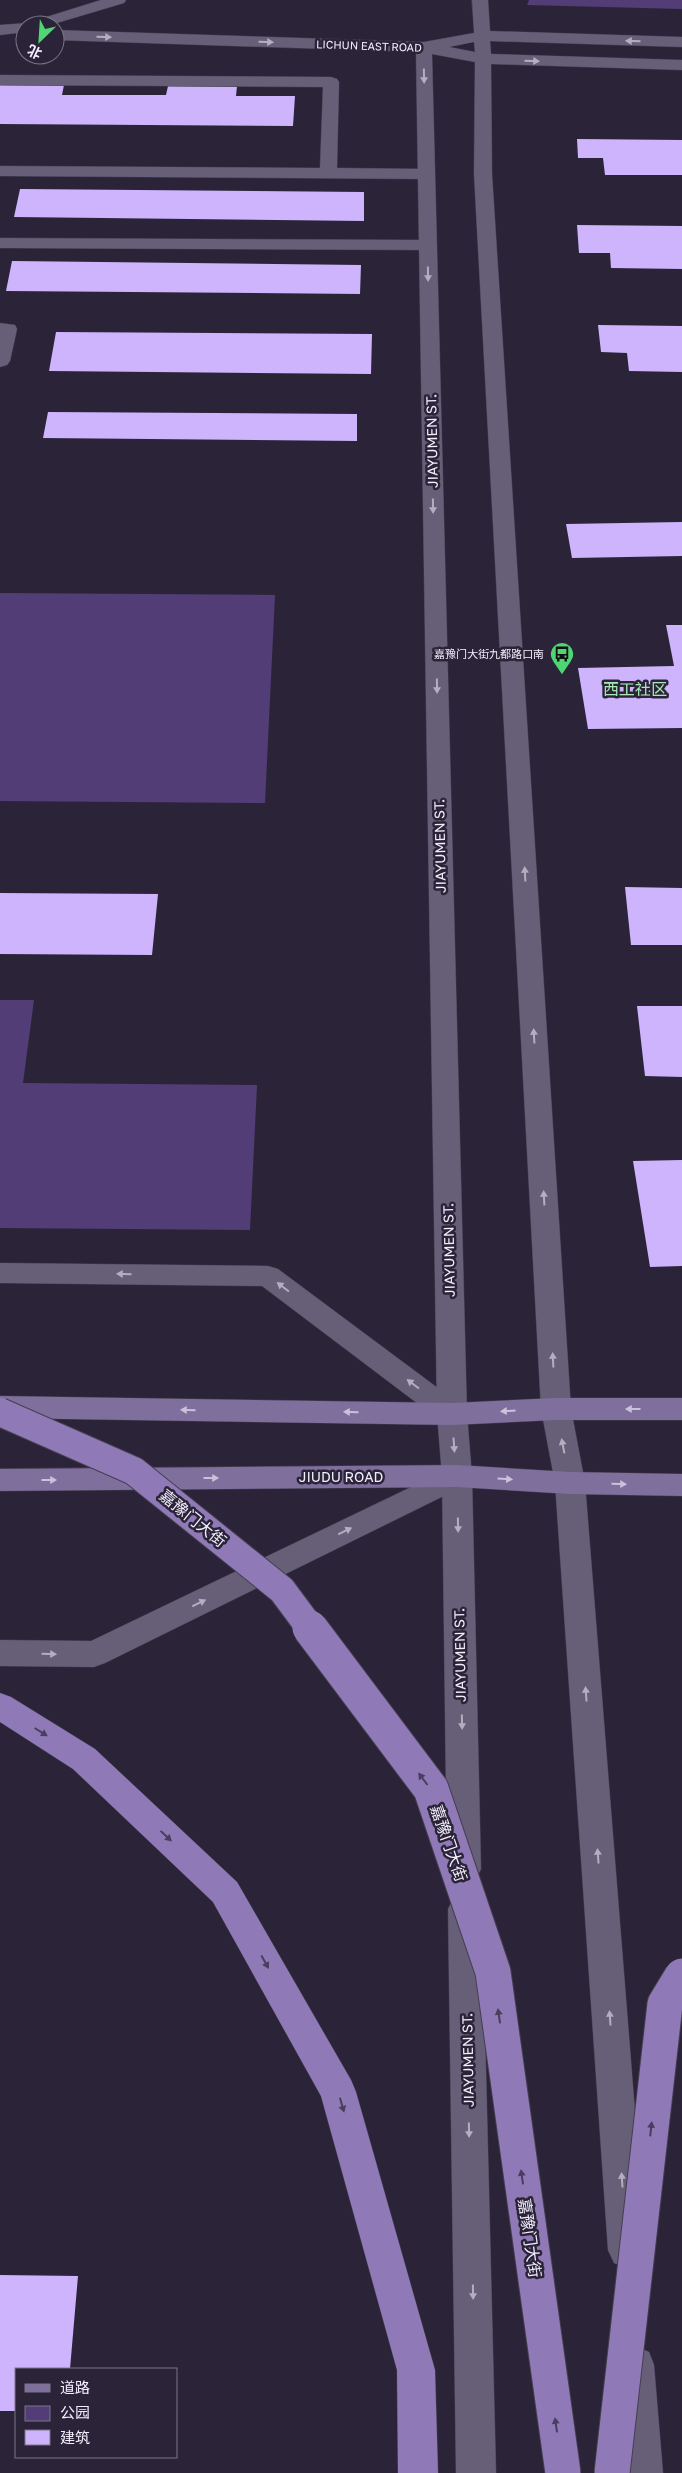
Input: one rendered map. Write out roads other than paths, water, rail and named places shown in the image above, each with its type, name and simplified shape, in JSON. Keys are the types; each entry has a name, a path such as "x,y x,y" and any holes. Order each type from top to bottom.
{"highway":[{"name":"嘉豫门大街","path":"0,1412 134,1471 282,1590 431,1789 493,1972 563,2473"},
{"path":"0,1706 84,1759 225,1892 338,2092 416,2370 418,2473"},
{"path":"612,2473 665,2004 682,1976"}],"main road":[{"path":"65,16 118,0"},
{"path":"480,0 484,59 483,174 556,1409 570,1483 643,2473"},
{"path":"0,31 15,29"},
{"path":"0,31 15,33"},
{"name":"LICHUN EAST ROAD","path":"65,35 434,45 482,36 682,42"},
{"name":"LICHUN EAST ROAD","path":"434,45 484,59 682,65"},
{"name":"JIAYUMEN ST.","path":"434,45 426,174 452,1414 457,1476 476,2473"},
{"path":"0,80 331,82 328,174"},
{"path":"0,172 426,174"},
{"path":"0,243 428,245"},
{"path":"0,329 8,329 0,360"},
{"path":"0,1273 268,1276 452,1414"},
{"path":"0,1407 452,1414 556,1409 682,1409"},
{"path":"0,1653 94,1654 457,1476"},
{"name":"JIUDU ROAD","path":"0,1480 457,1476 570,1483 682,1485"}],"place":[{"name":"嘉豫门大街九都路口南","path":"562,675"}],"district":[{"name":"西工社区","path":"635,689"}]}
